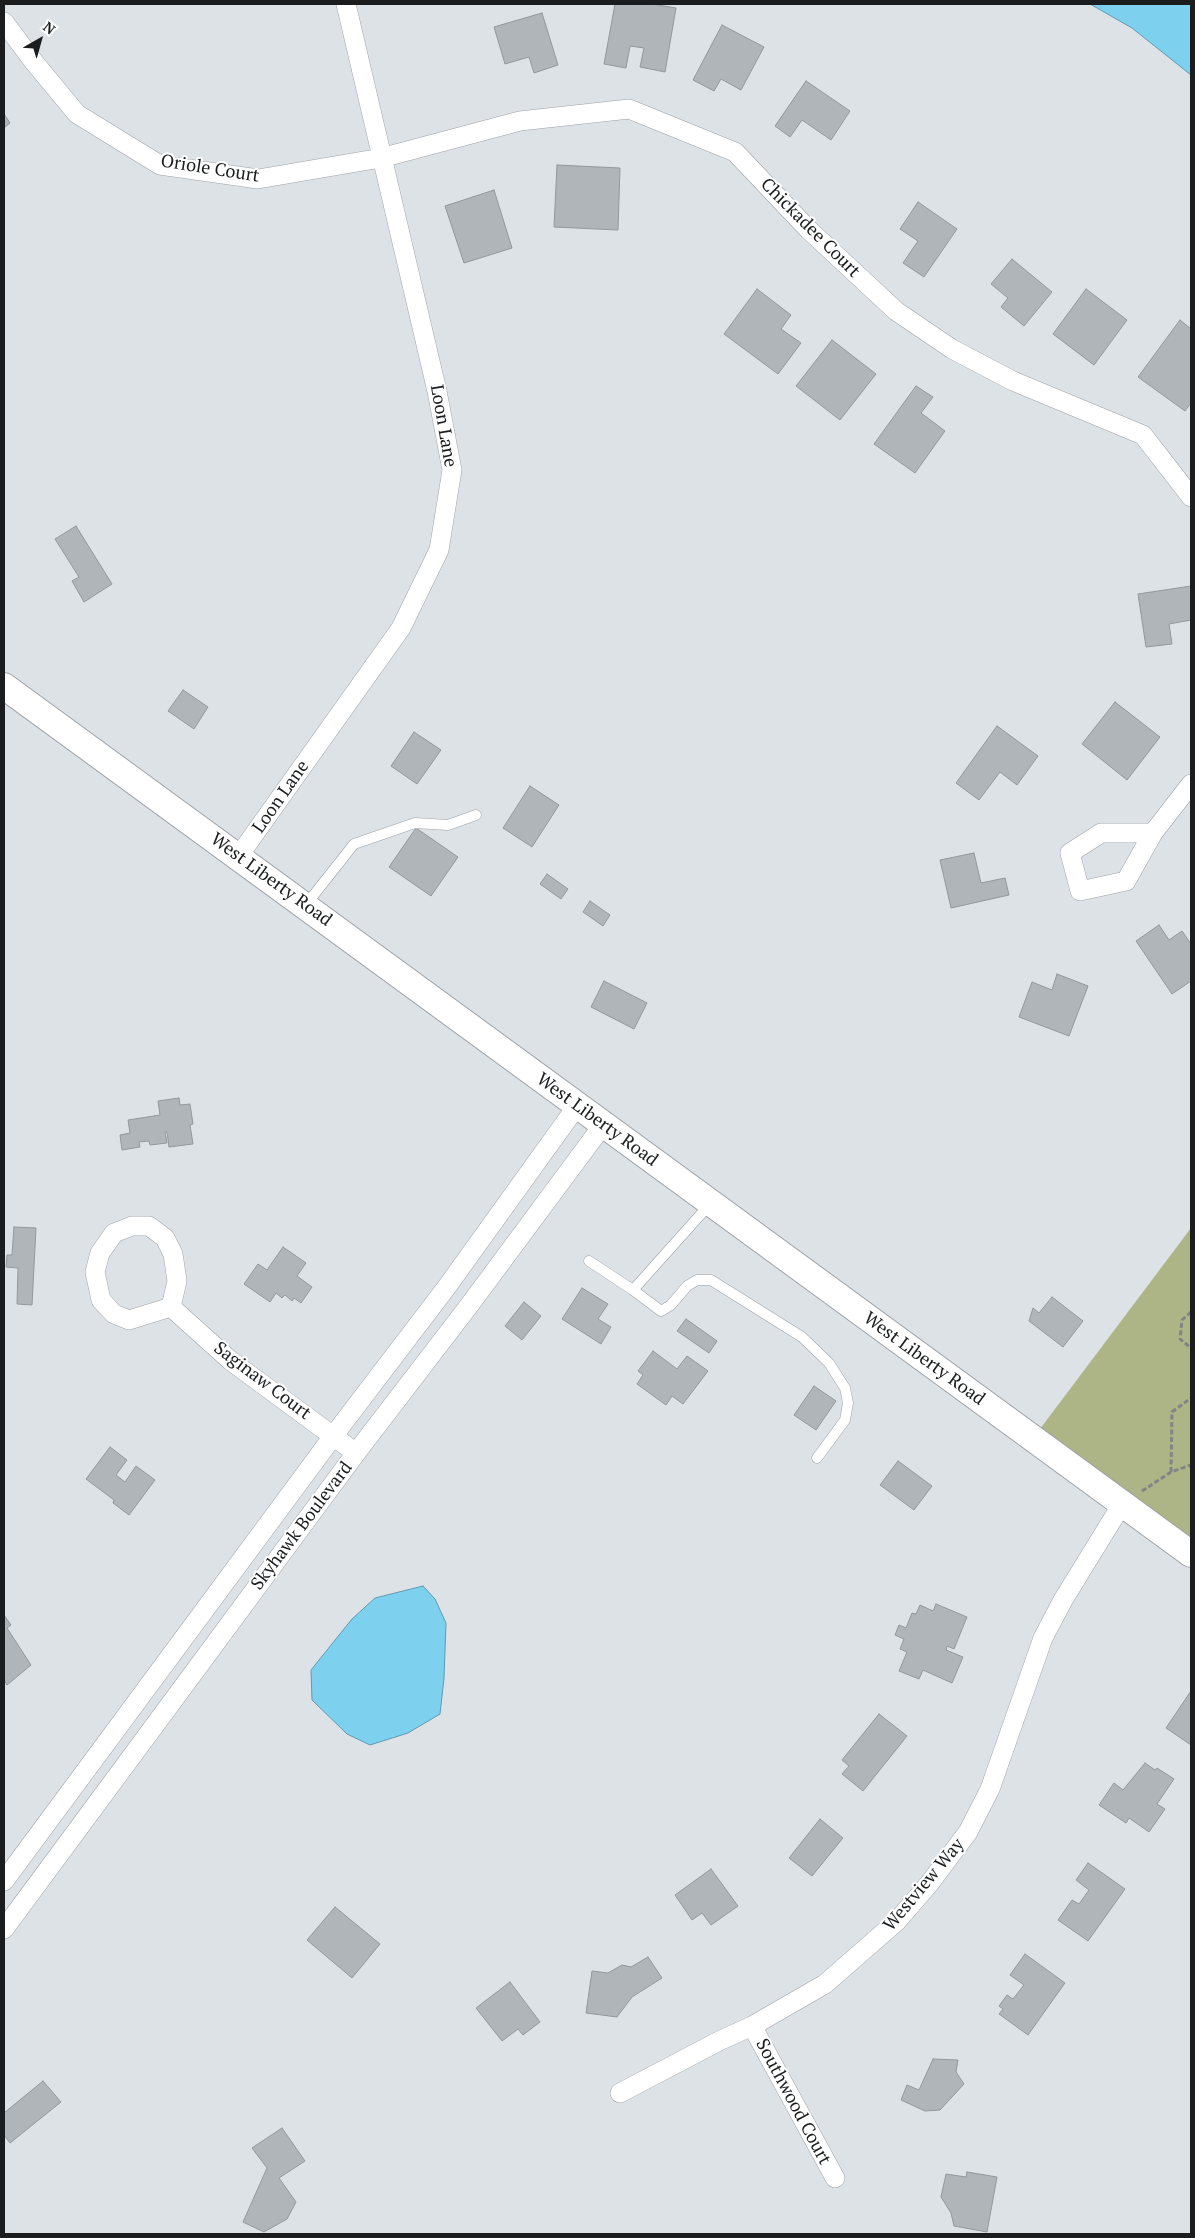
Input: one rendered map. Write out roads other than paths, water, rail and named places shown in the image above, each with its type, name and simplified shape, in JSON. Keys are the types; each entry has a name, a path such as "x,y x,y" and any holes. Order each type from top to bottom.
{"main road":[{"name":"West Liberty Road","path":"4,686 1191,1554"}],"street":[{"name":"Loon Lane","path":"238,857 401,628 439,550 452,470 437,391 346,4"},
{"name":"Oriole Court","path":"4,22 77,114 160,165 258,179 381,158"},
{"name":"Chickadee Court","path":"381,158 520,121 629,109 736,152 809,230 896,311 952,349 1013,380 1143,435 1191,497"},
{"path":"1153,833 1191,784"},
{"name":"Skyhawk Boulevard","path":"5,1877 334,1435 446,1288 577,1106"},
{"name":"Skyhawk Boulevard","path":"4,1929 356,1453 471,1303 603,1125"},
{"path":"132,1226 149,1226 166,1238 173,1254 177,1281 171,1307 129,1320 114,1314 101,1300 95,1272 100,1253 114,1233 132,1226"},
{"name":"Saginaw Court","path":"171,1307 231,1361 356,1453"},
{"name":"Westview Way","path":"620,2094 719,2041 752,2026 825,1984 897,1921 940,1871 968,1832 990,1789 1043,1638 1063,1600 1122,1504"},
{"path":"5,1877 29,1894"},
{"name":"Southwood Court","path":"752,2026 834,2178"}],"lane":[{"path":"306,906 354,844 415,823 448,824 476,815"},
{"path":"633,1290 711,1203"},
{"path":"589,1261 633,1290 660,1311 671,1305 687,1286 697,1280 711,1280 802,1337 828,1363 844,1388 848,1402 845,1420 817,1458"}],"water":[{"path":"1090,4 1191,4 1191,75 1132,28"},
{"path":"423,1586 435,1599 446,1623 444,1678 440,1714 408,1733 370,1745 347,1734 312,1700 311,1670 352,1619 375,1598"}]}
